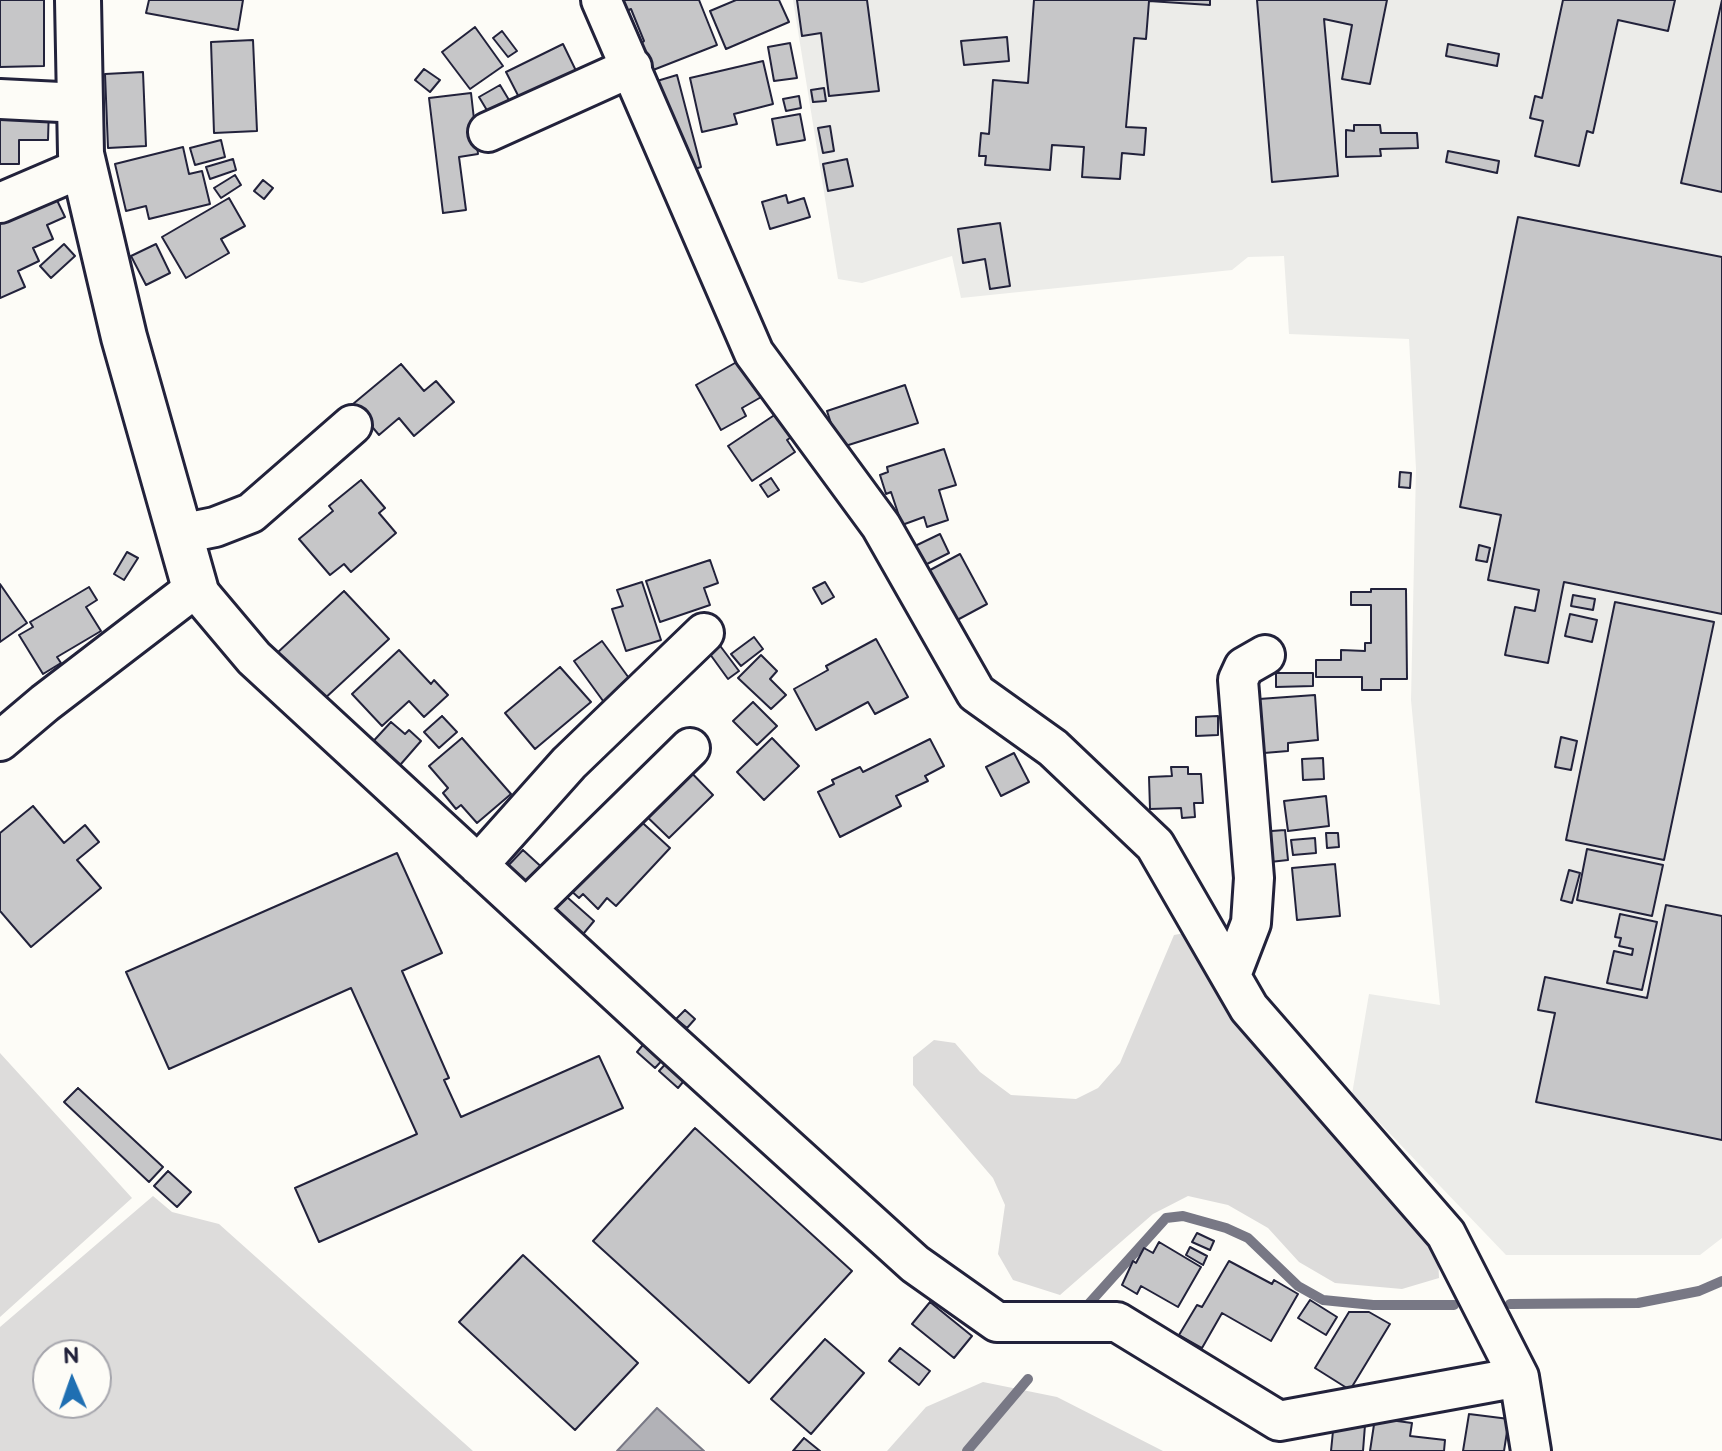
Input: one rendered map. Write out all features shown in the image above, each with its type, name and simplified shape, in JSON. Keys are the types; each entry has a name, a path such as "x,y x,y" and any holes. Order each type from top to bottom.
{"street":[{"path":"78,0 84,167 124,337 195,588 254,658 915,1264 997,1322 1117,1322 1279,1421 1519,1377"},
{"path":"601,0 754,353 881,526 976,693 1053,748 1155,845 1249,1008 1446,1234 1519,1377 1531,1451"},
{"path":"488,132 632,67"},
{"path":"0,99 80,103"},
{"path":"0,203 84,167"},
{"path":"180,534 215,527 251,513 352,425"},
{"path":"0,741 195,588"},
{"path":"478,865 569,763 704,633"},
{"path":"1231,975 1251,923 1254,878 1238,680 1244,667 1265,655"},
{"path":"526,909 690,748"}],"shaded area":[{"path":"793,0 1722,0 1722,1238 1700,1255 1506,1255 1352,1094 1369,994 1440,1005 1411,700 1416,469 1409,339 1289,334 1284,256 1248,257 1232,270 961,298 952,256 862,283 838,279"},
{"path":"1185,933 1237,1008 1438,1256 1439,1278 1402,1289 1335,1283 1299,1262 1268,1228 1228,1205 1188,1196 1153,1214 1060,1295 1013,1280 998,1254 1005,1205 993,1178 913,1085 913,1057 934,1040 955,1043 980,1072 1011,1095 1076,1099 1098,1088 1120,1063 1174,935"},
{"path":"0,1053 132,1198 0,1317"},
{"path":"153,1196 172,1212 219,1224 473,1451 0,1451 0,1327"},
{"path":"983,1382 1057,1397 1163,1451 887,1451 926,1407"},
{"path":"657,1408 704,1451 617,1451"}],"building":[{"path":"0,0 44,0 44,66 0,67"},
{"path":"149,0 243,0 238,30 146,13"},
{"path":"619,0 699,0 717,45 648,72 638,46 644,41 631,9 624,12"},
{"path":"736,0 779,0 789,22 726,49 710,11"},
{"path":"797,0 867,0 879,91 829,96 821,33 802,36"},
{"path":"1034,0 1210,0 1210,5 1149,1 1146,39 1134,38 1126,127 1146,128 1144,155 1122,153 1120,179 1082,177 1084,147 1052,145 1050,170 985,165 986,156 979,156 981,133 989,134 993,80 1028,83"},
{"path":"1257,0 1387,0 1370,84 1342,79 1352,25 1324,19 1338,176 1272,182"},
{"path":"1563,0 1675,0 1668,31 1618,20 1593,133 1587,131 1579,166 1535,156 1543,121 1530,118 1535,96 1542,98"},
{"path":"1722,0 1722,192 1681,183"},
{"path":"475,27 503,66 470,89 442,52"},
{"path":"502,31 517,51 508,57 493,38"},
{"path":"1007,37 1009,61 964,65 961,41"},
{"path":"253,40 257,131 214,133 211,42"},
{"path":"790,43 797,78 774,81 768,47"},
{"path":"563,44 580,79 524,107 506,72"},
{"path":"1448,44 1499,54 1497,66 1446,56"},
{"path":"763,61 773,104 734,114 737,124 702,132 690,78"},
{"path":"424,69 440,80 430,92 415,80"},
{"path":"143,72 146,146 108,148 105,74"},
{"path":"677,75 701,167 685,172 647,84"},
{"path":"500,85 512,105 491,117 479,97"},
{"path":"824,88 826,101 813,102 811,90"},
{"path":"471,93 478,154 459,157 466,210 443,213 429,98"},
{"path":"799,96 801,108 786,111 783,99"},
{"path":"0,105 49,106 48,140 19,140 19,164 0,164"},
{"path":"800,114 805,140 777,145 772,119"},
{"path":"1354,125 1380,125 1381,133 1417,133 1418,148 1380,149 1381,156 1346,157 1346,130 1354,131"},
{"path":"830,126 834,151 823,153 818,128"},
{"path":"221,140 225,157 195,165 190,148"},
{"path":"183,147 189,174 202,171 210,204 149,219 146,206 126,211 115,164"},
{"path":"1448,151 1499,161 1497,173 1446,162"},
{"path":"233,159 236,170 210,179 206,167"},
{"path":"847,159 853,186 828,191 823,164"},
{"path":"235,175 241,185 221,198 214,188"},
{"path":"263,180 273,188 264,199 254,191"},
{"path":"54,194 65,217 47,225 53,239 33,248 39,261 18,271 25,287 0,298 0,218"},
{"path":"786,195 788,203 804,198 810,217 770,229 762,202"},
{"path":"229,198 245,226 221,239 229,253 186,278 162,237"},
{"path":"1518,217 1722,257 1722,614 1564,582 1548,663 1505,655 1515,607 1535,611 1539,590 1488,580 1501,515 1460,507"},
{"path":"1000,223 1010,286 990,289 985,259 963,263 958,229"},
{"path":"64,244 75,256 51,278 40,266"},
{"path":"156,244 170,273 146,285 131,256"},
{"path":"742,359 763,396 742,408 746,416 721,430 696,385"},
{"path":"401,364 424,391 436,381 454,402 414,436 399,418 379,435 353,404"},
{"path":"905,385 918,423 839,448 827,411"},
{"path":"779,412 794,435 787,440 795,452 752,481 728,446"},
{"path":"944,449 956,485 939,490 948,520 927,527 924,517 902,525 891,492 886,494 880,475 888,472 887,467"},
{"path":"1400,472 1411,473 1410,488 1399,487"},
{"path":"771,478 779,490 768,497 760,485"},
{"path":"361,480 385,508 379,513 396,533 351,572 344,564 330,575 299,539 333,511 329,506"},
{"path":"940,534 949,553 925,565 915,546"},
{"path":"1479,545 1490,548 1487,562 1476,560"},
{"path":"127,552 138,558 124,580 114,574"},
{"path":"960,554 987,604 946,626 919,576"},
{"path":"710,560 718,583 704,588 710,605 660,622 646,581"},
{"path":"642,582 661,640 626,651 612,609 623,606 617,590"},
{"path":"825,582 834,597 822,604 813,588"},
{"path":"0,584 27,623 0,642"},
{"path":"89,587 97,600 86,607 101,631 57,657 61,663 43,674 19,635 33,627 30,622"},
{"path":"1371,589 1406,589 1407,679 1381,679 1381,690 1362,690 1362,677 1316,677 1316,660 1341,660 1341,650 1365,651 1365,643 1371,643 1371,605 1351,605 1351,592 1371,592"},
{"path":"344,591 389,639 322,701 277,653"},
{"path":"1573,595 1595,599 1593,610 1571,606"},
{"path":"1615,602 1714,622 1664,860 1566,840"},
{"path":"1570,614 1597,620 1592,642 1565,636"},
{"path":"754,637 763,649 741,666 731,654"},
{"path":"876,639 908,697 875,714 868,702 816,730 794,689 828,670 826,666"},
{"path":"602,641 634,685 606,705 574,661"},
{"path":"718,643 739,671 728,679 707,650"},
{"path":"399,650 431,684 434,680 448,695 424,717 409,701 382,726 352,694"},
{"path":"761,655 777,671 770,679 786,695 771,709 738,678"},
{"path":"560,667 591,702 535,749 505,713"},
{"path":"1276,673 1313,673 1313,686 1276,687"},
{"path":"1315,695 1318,740 1288,743 1288,751 1264,753 1259,699"},
{"path":"753,702 777,726 757,745 733,721"},
{"path":"442,716 457,732 439,748 424,732"},
{"path":"1218,716 1218,735 1196,736 1196,717"},
{"path":"391,722 405,734 409,730 421,741 394,772 367,748"},
{"path":"1561,737 1577,741 1571,770 1555,767"},
{"path":"462,738 511,794 477,823 461,805 456,809 443,793 448,788 429,766"},
{"path":"772,738 799,766 764,800 737,772"},
{"path":"930,739 944,766 925,776 928,781 896,796 901,806 840,837 818,792 834,784 832,780 860,767 863,772"},
{"path":"1014,753 1029,782 1001,796 986,767"},
{"path":"1323,758 1324,779 1303,780 1302,759"},
{"path":"683,764 713,795 669,838 639,809"},
{"path":"1171,767 1188,767 1188,774 1201,774 1203,803 1194,803 1195,817 1182,818 1181,808 1150,809 1149,777 1172,776"},
{"path":"1326,796 1329,826 1288,831 1284,801"},
{"path":"33,806 64,843 85,825 99,842 77,860 101,888 31,947 0,911 0,833"},
{"path":"634,815 670,848 616,906 607,898 598,909 583,894 579,898 567,887"},
{"path":"1285,830 1288,860 1261,863 1258,832"},
{"path":"1326,833 1338,833 1339,847 1327,848"},
{"path":"1315,838 1316,853 1293,855 1291,840"},
{"path":"1587,849 1663,865 1652,916 1577,900"},
{"path":"523,850 547,872 529,891 505,869"},
{"path":"397,853 442,953 402,971 449,1078 444,1080 461,1117 599,1056 623,1108 319,1242 295,1188 417,1134 351,988 169,1069 126,972"},
{"path":"1335,864 1340,916 1297,920 1292,868"},
{"path":"1569,870 1580,873 1572,903 1561,900"},
{"path":"559,890 594,921 579,939 543,907"},
{"path":"1666,905 1722,916 1722,1140 1536,1102 1555,1013 1538,1010 1545,977 1647,998"},
{"path":"1620,914 1657,922 1642,990 1607,983 1614,951 1632,955 1633,949 1619,946 1621,938 1615,937"},
{"path":"685,1010 695,1019 687,1028 676,1019"},
{"path":"647,1040 666,1056 655,1068 637,1052"},
{"path":"670,1059 688,1076 678,1088 659,1071"},
{"path":"78,1088 163,1167 149,1182 64,1102"},
{"path":"695,1128 852,1271 749,1383 593,1241"},
{"path":"168,1171 191,1192 177,1207 154,1186"},
{"path":"1197,1233 1214,1241 1210,1250 1192,1242"},
{"path":"1159,1242 1201,1267 1178,1307 1141,1286 1137,1294 1122,1285 1133,1261 1136,1263 1144,1248 1153,1253"},
{"path":"1190,1247 1207,1256 1203,1265 1186,1255"},
{"path":"523,1255 638,1363 575,1430 459,1322"},
{"path":"1229,1261 1298,1294 1271,1341 1222,1313 1202,1348 1179,1335 1197,1305 1202,1307"},
{"path":"1310,1300 1337,1317 1326,1335 1298,1318"},
{"path":"930,1302 972,1336 954,1358 912,1324"},
{"path":"1349,1312 1369,1312 1390,1324 1350,1390 1315,1368"},
{"path":"825,1339 864,1373 811,1434 771,1399"},
{"path":"900,1348 930,1371 919,1385 889,1361"},
{"path":"1469,1414 1509,1419 1504,1451 1463,1451"},
{"path":"1375,1418 1412,1423 1410,1436 1445,1440 1444,1451 1370,1451"},
{"path":"1334,1421 1365,1425 1363,1451 1331,1451"},
{"path":"804,1438 820,1451 793,1451"}],"waterway":[{"path":"1085,1308 1166,1218 1183,1216 1226,1228 1248,1238 1298,1286 1323,1300 1373,1305 1454,1305"},
{"path":"1510,1304 1638,1303 1699,1291 1722,1281"},
{"path":"967,1451 1028,1379"}]}
